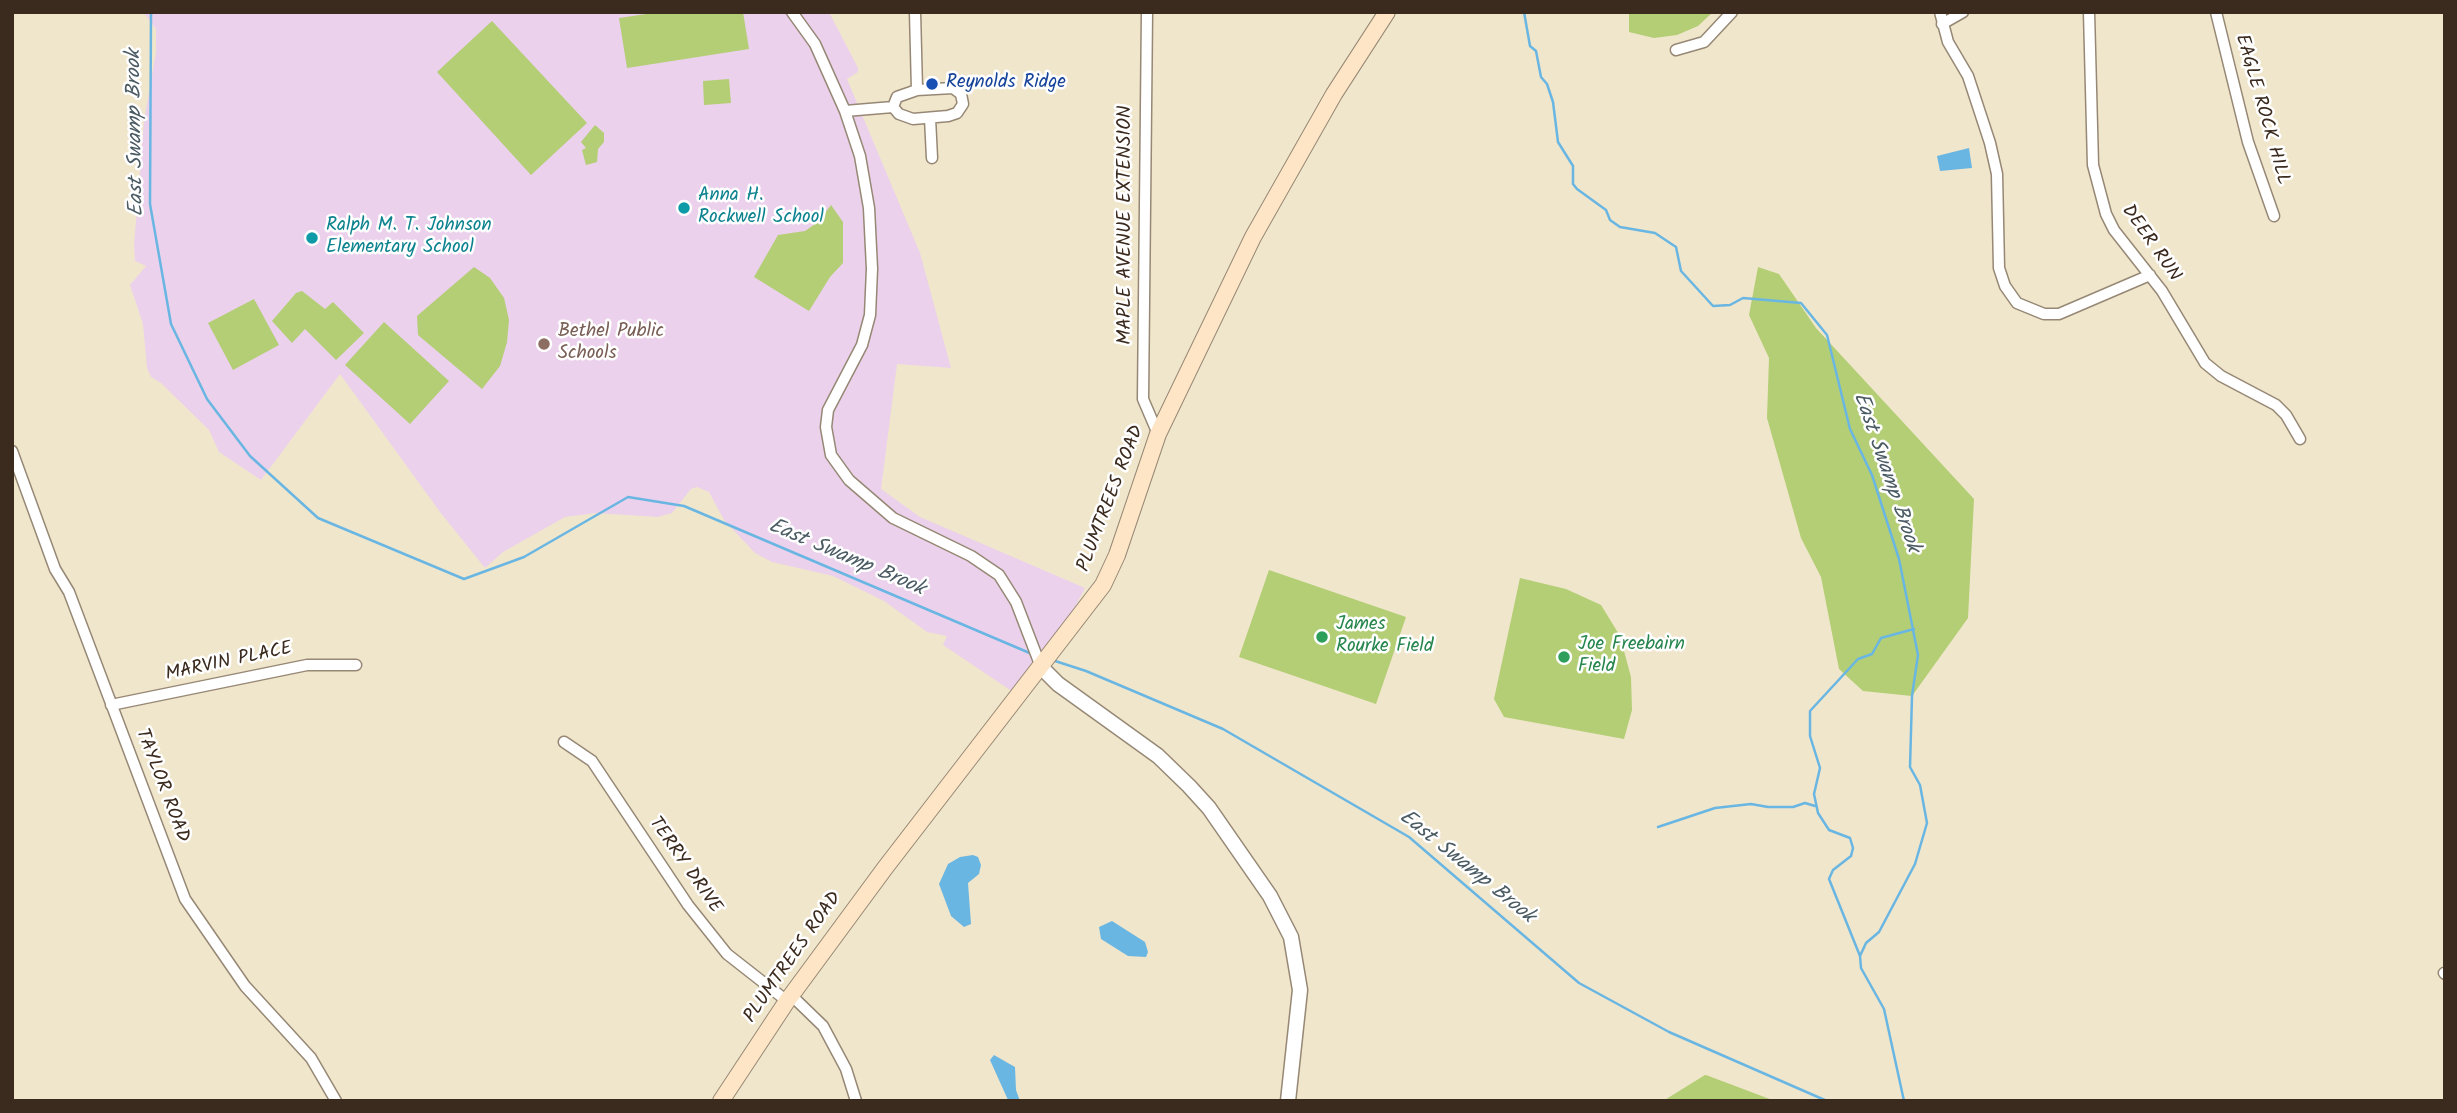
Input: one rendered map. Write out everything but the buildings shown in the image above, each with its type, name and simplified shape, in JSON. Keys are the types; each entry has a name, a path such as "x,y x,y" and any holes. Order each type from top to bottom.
{"main road":[{"name":"PLUMTREES ROAD","path":"721,1101 789,999 885,868 1096,596 1112,567 1158,434 1253,237 1334,94 1387,12"}],"street":[{"path":"792,12 815,44 845,111 866,181 872,297 867,333 828,410 826,427 831,455 858,490 893,518 971,556 999,575 1016,602 1042,665 1058,684 1158,756 1209,808 1270,896 1291,937 1300,990 1288,1101"},
{"path":"915,12 917,90"},
{"name":"MAPLE AVENUE EXTENSION","path":"1147,12 1143,399 1158,434"},
{"path":"1676,50 1704,42 1732,12"},
{"path":"1963,12 1941,18 1948,42 1968,76 1990,143 1997,174 1999,268 2017,303 2030,310 2059,314 2150,275"},
{"name":"DEER RUN","path":"2089,12 2091,147 2096,183 2114,230 2150,275 2206,363 2221,376 2276,405 2286,415 2300,439"},
{"name":"EAGLE ROCK HILL","path":"2216,12 2248,142 2274,216"},
{"path":"845,111 893,107 900,114 913,119 930,118 957,113 962,104 961,94 953,88 917,90 897,97 893,107"},
{"path":"930,118 932,158"},
{"name":"TAYLOR ROAD","path":"12,452 55,569 69,592 185,899 245,986 311,1058 336,1101"},
{"name":"MARVIN PLACE","path":"111,705 307,665 356,665"},
{"name":"TERRY DRIVE","path":"564,742 592,761 688,905 727,954 823,1026 846,1069 856,1101"}],"shaded area":[{"name":"Bethel Public Schools","path":"143,12 829,12 858,68 858,72 847,79 920,253 951,368 897,364 881,489 920,517 1085,588 1069,618 1013,692 943,645 947,636 927,632 884,601 833,576 772,562 755,553 724,520 709,492 697,487 691,489 672,513 658,517 596,513 565,517 503,552 485,568 440,512 340,374 261,480 219,452 209,430 161,383 151,377 147,368 143,324 130,285 146,266 135,261 134,245 144,121 156,52 156,29"}],"green space":[{"path":"660,12 743,12 749,49 627,68 619,18"},
{"path":"1629,12 1713,12 1698,26 1677,35 1654,38 1629,32"},
{"path":"492,21 587,123 531,175 437,72"},
{"path":"729,79 731,103 704,105 703,81"},
{"path":"595,125 604,133 604,142 598,149 597,162 586,165 582,150 586,148 581,142"},
{"path":"831,205 843,222 843,263 830,277 809,311 754,277 778,235 805,231 818,222"},
{"path":"474,267 490,278 504,298 509,320 507,342 500,366 482,389 418,335 417,316"},
{"path":"1758,267 1779,274 1816,328 1974,499 1968,618 1912,696 1863,691 1839,669 1821,577 1801,538 1767,418 1769,358 1749,315"},
{"path":"302,291 325,309 333,302 364,333 336,360 305,329 292,343 272,321 296,293"},
{"path":"254,299 279,345 233,370 208,323"},
{"path":"384,322 449,381 410,424 345,365"},
{"name":"James Rourke Field","path":"1269,570 1406,617 1376,704 1239,657"},
{"name":"Joe Freebairn Field","path":"1520,578 1566,589 1601,605 1620,636 1631,677 1632,710 1624,739 1504,717 1494,699"},
{"path":"1706,1075 1775,1101 1663,1101"}],"water":[{"path":"1969,148 1972,168 1940,171 1937,156"},
{"path":"960,857 978,857 981,865 979,874 968,883 971,924 964,927 951,916 939,884 948,864"},
{"path":"1112,921 1145,942 1148,952 1146,957 1128,956 1101,939 1099,927"},
{"path":"994,1055 1015,1067 1016,1090 1020,1101 1008,1100 990,1060"}],"waterway":[{"name":"East Swamp Brook","path":"151,12 150,204 171,324 207,399 250,456 318,518 464,579 524,557 628,497 684,506 1032,654"},
{"name":"East Swamp Brook","path":"1524,12 1530,46 1536,51 1541,77 1547,84 1553,102 1558,142 1573,166 1573,184 1577,189 1606,210 1610,220 1620,227 1655,233 1676,247 1681,271 1713,306 1730,305 1743,298 1801,303 1827,335 1850,429 1872,475 1899,559 1918,655 1912,696 1910,767 1920,785 1927,823 1915,864 1879,932 1866,943 1860,956 1861,968 1884,1009 1904,1101"},
{"path":"1860,956 1829,879 1833,870 1851,856 1853,848 1850,838 1829,830 1818,813 1814,794 1820,768 1810,736 1810,711 1858,659 1872,654 1881,638 1914,629"},
{"name":"East Swamp Brook","path":"1052,660 1086,671 1223,729 1409,837 1579,983 1669,1032 1827,1101"},
{"path":"1658,827 1715,808 1751,804 1793,807 1805,803 1815,806"}],"place":[{"name":"Reynolds Ridge","path":"932,84"},
{"name":"Anna H. Rockwell School","path":"684,208"},
{"name":"Ralph M. T. Johnson Elementary School","path":"312,238"},
{"name":"Bethel Public Schools","path":"544,344"},
{"name":"James Rourke Field","path":"1322,637"},
{"name":"Joe Freebairn Field","path":"1564,657"}]}
